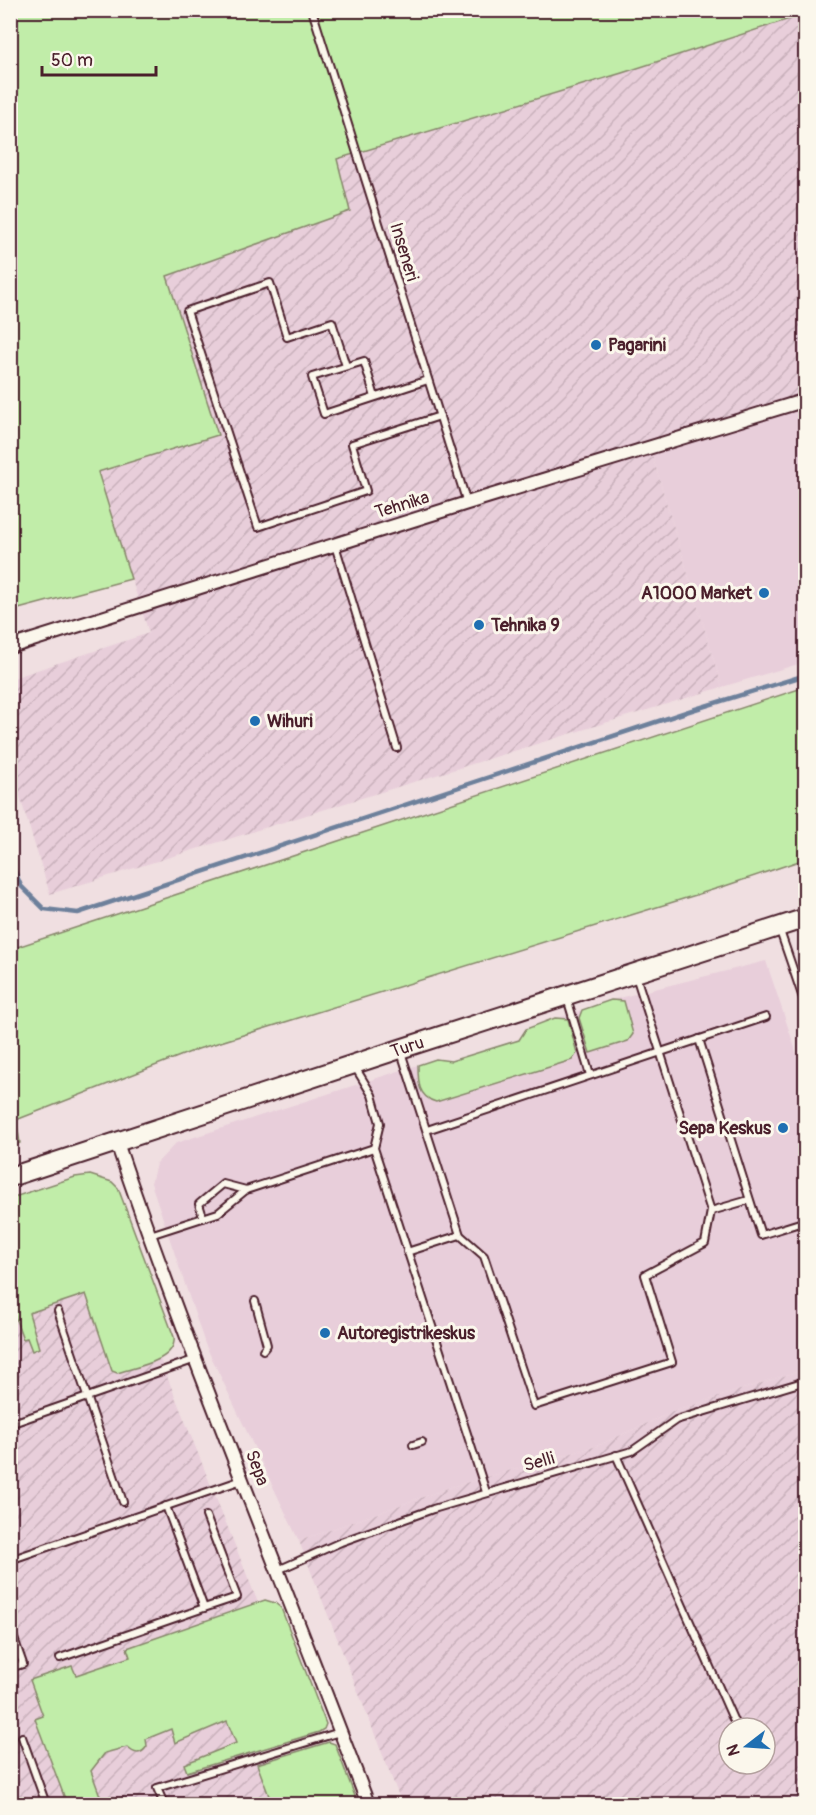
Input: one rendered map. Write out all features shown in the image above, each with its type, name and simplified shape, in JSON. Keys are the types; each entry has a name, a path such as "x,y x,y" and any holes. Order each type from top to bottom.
{"main road":[{"name":"Turu","path":"10,1178 353,1064 806,918"}],"street":[{"name":"Tehnika","path":"10,647 467,503 806,400"},
{"name":"Sepa","path":"117,1143 242,1480 368,1804"}],"lane":[{"name":"Inseneri","path":"312,10 467,503"},
{"path":"346,366 332,322 287,337 270,283 187,310 258,527 366,491 352,444 440,416"},
{"path":"375,397 364,361 312,377 324,414 428,380"},
{"path":"335,545 397,748"},
{"path":"778,926 806,1007"},
{"path":"400,1049 460,1235 484,1256 534,1406 672,1362 645,1275 705,1243 711,1211 635,974"},
{"path":"566,996 590,1075"},
{"path":"427,1130 766,1017"},
{"path":"699,1039 761,1235 806,1221"},
{"path":"353,1064 372,1095 380,1123 374,1148 486,1492"},
{"path":"150,1235 218,1213 246,1190 374,1148"},
{"path":"203,1217 199,1204 224,1184 246,1190"},
{"path":"711,1211 750,1200"},
{"path":"407,1252 460,1235"},
{"path":"255,1301 267,1345 263,1350"},
{"path":"58,1311 123,1502"},
{"path":"10,1433 12,1423 197,1359"},
{"name":"Selli","path":"277,1570 340,1542 486,1492 632,1451 676,1420 806,1381"},
{"path":"413,1445 422,1442"},
{"path":"616,1455 732,1716"},
{"path":"10,1560 242,1480"},
{"path":"166,1506 204,1608"},
{"path":"60,1658 237,1597 206,1516"},
{"path":"10,1627 23,1664 10,1668"},
{"path":"164,1804 157,1788 341,1732"},
{"path":"22,1737 46,1804"}],"shaded area":[{"path":"805,14 805,400 650,448 722,687 50,894 11,768 10,679 149,633 97,472 217,435 167,276 349,211 336,159 622,73"},
{"path":"805,400 805,662 722,687 650,448"},
{"path":"766,961 805,1078 805,1369 672,1412 597,1446 451,1487 299,1541 205,1344 151,1183 156,1164 176,1143 436,1059 451,1061 519,1040 526,1029 611,1000"},
{"path":"86,1294 112,1371 117,1373 160,1359 339,1804 11,1804 10,1318"},
{"path":"805,1369 805,1804 402,1804 299,1541 451,1487 597,1446 672,1412"}],"green space":[{"path":"11,11 805,11 805,14 622,73 337,159 350,211 167,276 218,435 98,472 131,579 11,611"},
{"path":"805,687 805,859 725,886 198,1049 16,1120 20,1143 11,1146 11,949"},
{"path":"611,1000 624,1001 633,1034 628,1041 590,1053 579,1018 582,1010"},
{"path":"555,1018 568,1019 577,1053 572,1060 436,1102 422,1093 418,1065 436,1059 451,1061 519,1040 526,1029"},
{"path":"90,1175 112,1182 118,1188 174,1337 169,1352 162,1357 117,1373 112,1371 86,1294 29,1313 39,1348 32,1351 27,1338 23,1339 15,1317 11,1318 11,1198 75,1177"},
{"path":"265,1600 281,1608 326,1724 324,1729 187,1772 184,1764 236,1743 227,1721 175,1743 171,1729 146,1739 147,1746 140,1753 127,1747 105,1753 91,1771 103,1804 67,1804 35,1719 43,1716 30,1680 72,1666 76,1675 130,1657 127,1648"},
{"path":"329,1742 335,1744 358,1804 272,1804 257,1764"}],"waterway":[{"path":"10,859 21,886 44,909 78,913 689,711 806,675"}],"place":[{"name":"Pagarini","path":"596,345"},
{"name":"A1000 Market","path":"764,593"},
{"name":"Tehnika 9","path":"479,625"},
{"name":"Wihuri","path":"255,721"},
{"name":"Sepa Keskus","path":"783,1128"},
{"name":"Autoregistrikeskus","path":"325,1333"}]}
